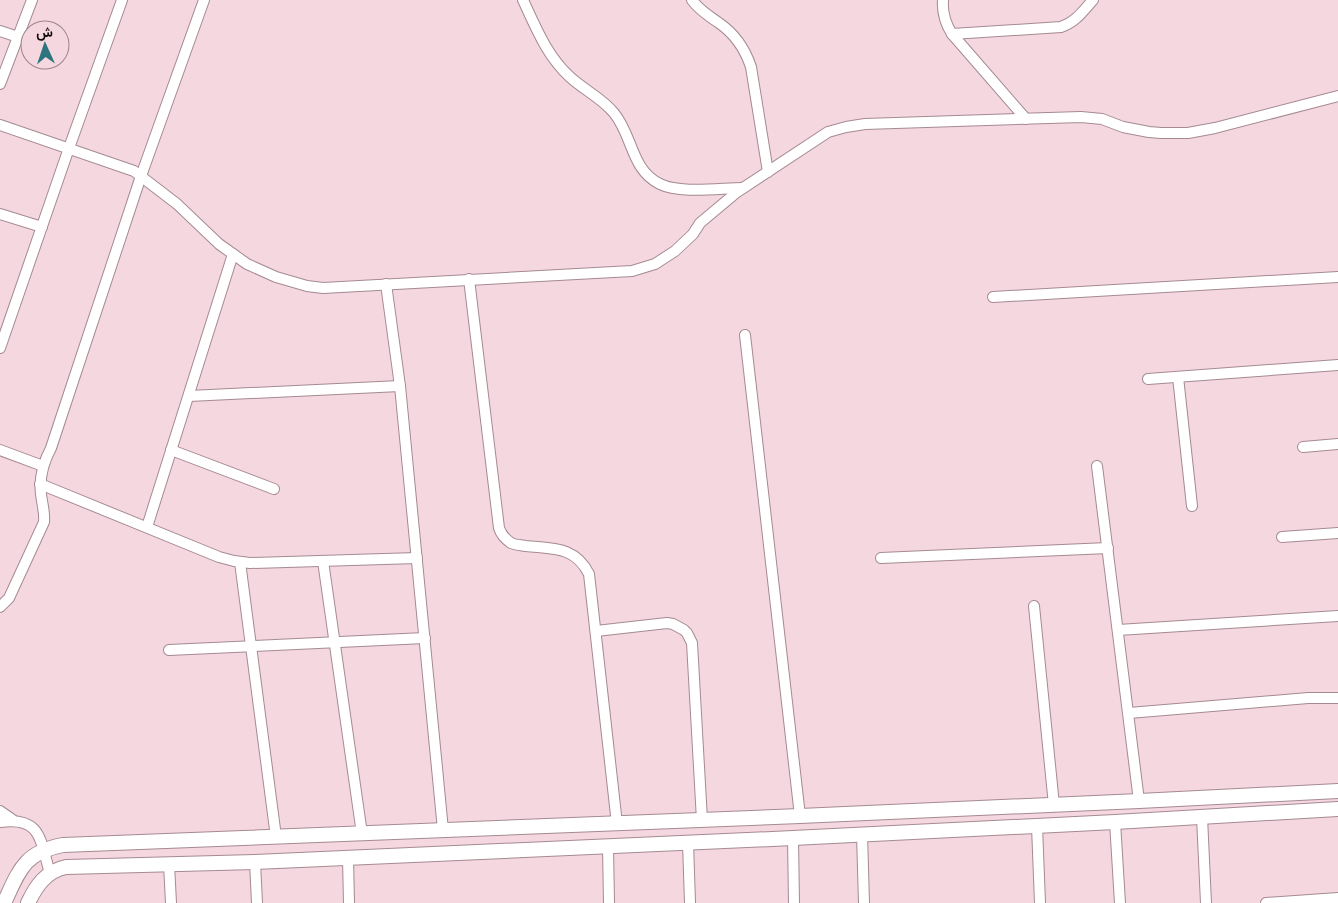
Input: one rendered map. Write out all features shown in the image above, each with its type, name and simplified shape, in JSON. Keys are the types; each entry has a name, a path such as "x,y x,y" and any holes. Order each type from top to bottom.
{"street":[{"path":"0,84 32,0"},
{"path":"0,348 122,0"},
{"path":"0,616 3,605 9,598 44,522 44,508 40,492 43,466 51,448 141,176 204,0"},
{"path":"523,0 547,50 554,60 571,78 599,98 614,112 627,133 636,160 651,178 676,190 744,188"},
{"path":"692,0 708,17 717,21 738,40 747,57 751,67 768,172"},
{"path":"943,0 944,16 952,34 1026,118"},
{"path":"952,34 1061,27 1077,19 1093,0"},
{"path":"0,31 18,37"},
{"path":"0,125 134,171 177,204 219,244 247,264 276,277 307,286 323,288 632,271 644,268 676,251 693,234 700,223 744,188 828,132 846,127 865,124 1092,117 1149,132 1188,133 1338,96"},
{"path":"0,214 42,227"},
{"path":"147,526 233,254"},
{"path":"993,297 1338,277"},
{"path":"469,279 498,528 504,538 513,544 562,550 571,553 585,566 589,574 617,824"},
{"path":"386,284 400,386 443,830"},
{"path":"745,335 800,816"},
{"path":"1148,378 1338,365"},
{"path":"1178,377 1192,506"},
{"path":"189,396 400,386"},
{"path":"1303,447 1338,444"},
{"path":"0,450 43,466"},
{"path":"172,450 274,489"},
{"path":"1097,466 1139,801"},
{"path":"40,484 147,526 219,557 240,562 417,558"},
{"path":"1282,537 1338,533"},
{"path":"881,558 1108,548"},
{"path":"323,560 362,834"},
{"path":"240,562 276,837"},
{"path":"1034,606 1054,805"},
{"path":"1118,630 1338,616"},
{"path":"596,631 667,623 679,626 690,638 692,643 702,820"},
{"path":"170,650 425,638"},
{"path":"1129,713 1308,698 1338,698"},
{"path":"4,903 17,874 31,857 43,850 70,845 993,808 1338,791"},
{"path":"993,808 995,828"},
{"path":"28,903 38,885 50,873 66,867 255,862 793,838 1338,809"},
{"path":"0,811 13,820 25,823 34,829 40,839 50,873"},
{"path":"1202,817 1206,903"},
{"path":"0,822 13,820"},
{"path":"1115,822 1120,903"},
{"path":"567,826 567,848"},
{"path":"1037,826 1040,903"},
{"path":"862,834 864,903"},
{"path":"793,838 794,903"},
{"path":"688,842 690,903"},
{"path":"608,846 609,903"},
{"path":"348,858 349,903"},
{"path":"255,862 256,903"},
{"path":"169,864 171,903"},
{"path":"1266,903 1338,898"}]}
